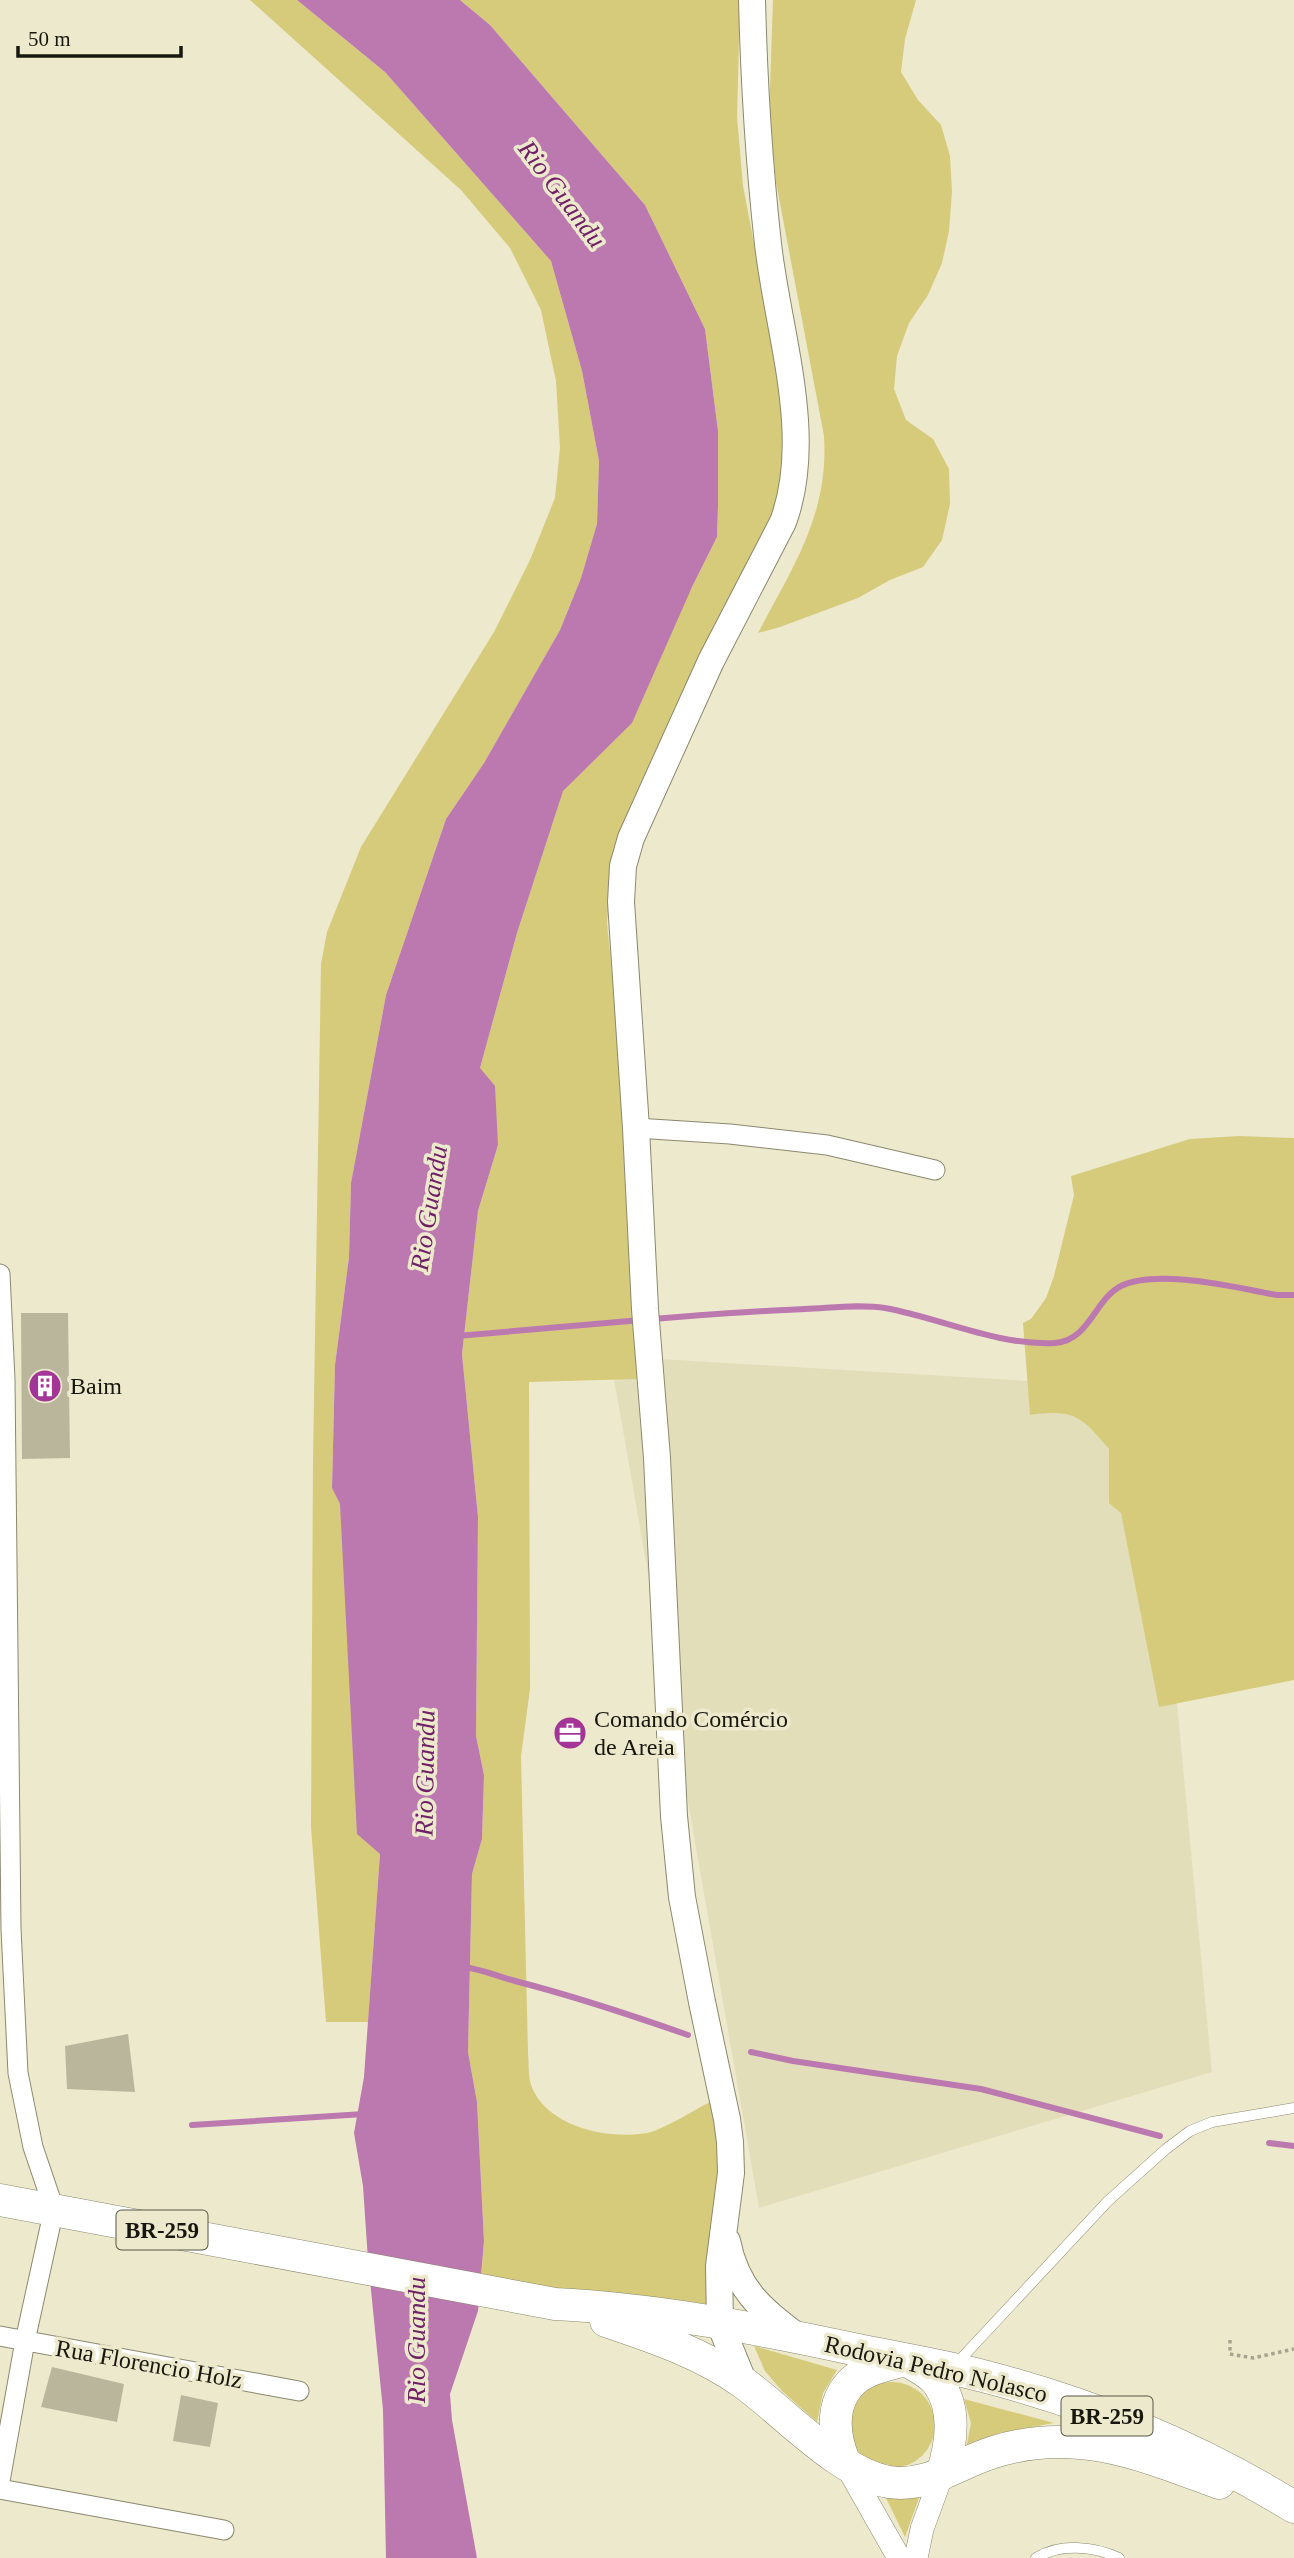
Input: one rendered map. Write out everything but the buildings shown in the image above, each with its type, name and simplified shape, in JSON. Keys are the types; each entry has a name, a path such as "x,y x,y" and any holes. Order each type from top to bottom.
{"highway":[{"name":"Rodovia Pedro Nolasco","path":"0,2200 548,2302 589,2305 720,2324 952,2368 1058,2397 1173,2441 1245,2477 1294,2507"},
{"name":"Rodovia Pedro Nolasco","path":"548,2302 665,2342 744,2383 844,2461"},
{"path":"906,2360 937,2382 950,2411 948,2456 942,2474 924,2481 889,2482 869,2477 844,2461 838,2447 834,2424 837,2406 846,2389 860,2376 906,2360"},
{"name":"Rodovia Pedro Nolasco","path":"942,2474 992,2452 1030,2443 1062,2440 1136,2453 1294,2512"}],"main road":[{"path":"744,2383 720,2324 719,2266 731,2173 727,2119 682,1897 674,1816 657,1458 646,1320 622,913 624,866 631,838 711,661 783,522 796,477 790,377 768,247 756,128 752,0"},
{"path":"724,2223 731,2259 746,2290 761,2308 798,2337"}],"street":[{"path":"636,1128 730,1134 827,1145 935,1170"},
{"path":"0,1274 5,1380 11,1929 18,2073 33,2147 54,2209 25,2341 0,2481"},
{"name":"Rua Florencio Holz","path":"0,2336 299,2391"},
{"path":"844,2461 899,2558"},
{"path":"916,2558 922,2529 942,2474"},
{"path":"0,2489 224,2530"}],"lane":[{"path":"952,2368 1108,2201 1166,2149 1190,2131 1212,2122 1294,2108"},
{"path":"1036,2558 1055,2549 1078,2547 1119,2558"}],"path":[{"path":"1230,2340 1230,2354 1253,2358 1294,2349"}],"shaded area":[{"path":"250,0 297,0 385,72 551,261 582,371 599,461 597,525 581,578 560,630 484,763 446,819 386,995 351,1183 349,1257 335,1365 332,1487 340,1504 380,1854 368,2022 326,2022 311,1827 313,1461 321,964 327,932 361,847 494,632 530,560 555,498 560,448 556,381 541,310 510,248 461,190"},
{"path":"460,0 740,0 737,117 743,186 792,441 792,474 611,873 607,923 617,1023 637,1379 529,1382 530,1689 521,1756 530,2081 539,2099 550,2111 564,2120 597,2132 631,2135 647,2133 710,2102 719,2150 712,2314 481,2279 484,2240 477,2102 468,2052 472,1874 482,1839 484,1775 476,1736 478,1517 462,1354 478,1211 498,1145 480,1068 517,933 563,790 594,760 692,587 717,537 718,431 705,329 645,205 490,25"},
{"path":"773,0 916,0 905,39 901,72 918,100 941,125 950,156 952,191 949,231 942,263 928,295 909,323 897,356 894,389 906,420 933,439 949,469 950,504 942,540 923,567 890,580 858,598 758,633 806,539 821,491 824,464 824,436 776,182 769,117"},
{"path":"1239,1136 1294,1138 1294,1680 1159,1707 1121,1513 1109,1503 1109,1449 1076,1417 1057,1413 1030,1415 1023,1323 1031,1319 1046,1298 1054,1276 1074,1195 1071,1176 1190,1139"},
{"path":"610,1356 1147,1388 1212,2072 759,2208"},
{"path":"754,2346 837,2370 823,2393 817,2422 782,2391 765,2371"},
{"path":"892,2382 916,2389 928,2401 935,2425 928,2449 916,2461 892,2468 868,2461 856,2449 849,2425 856,2401 868,2389"},
{"path":"964,2399 1054,2423 1005,2432 966,2449 971,2423"},
{"path":"886,2498 919,2498 905,2537"}],"water":[{"name":"Rio Guandu","path":"297,0 460,0 490,25 645,205 705,329 718,431 717,537 632,723 563,791 517,933 480,1068 495,1086 498,1145 478,1211 462,1354 478,1517 476,1736 484,1775 482,1839 472,1874 468,2052 477,2102 484,2241 478,2311 450,2394 452,2420 477,2558 386,2558 383,2410 363,2186 354,2133 364,2077 380,1854 357,1834 340,1504 332,1488 335,1365 349,1257 351,1183 386,995 446,819 484,763 560,630 581,578 597,524 599,461 582,371 551,261 385,72"}],"waterway":[{"path":"652,1319 875,1307 906,1312 990,1336 1033,1343 1055,1343 1067,1341 1076,1335 1112,1292 1136,1281 1176,1279 1277,1295 1294,1295"},
{"path":"457,1336 641,1320"},
{"path":"463,1967 581,1999 688,2035"},
{"path":"751,2052 793,2061 981,2089 1160,2136"},
{"path":"192,2125 364,2114"},
{"path":"1269,2143 1294,2146"}],"place":[{"name":"Baim","path":"45,1386"},
{"name":"Comando Comércio de Areia","path":"570,1733"}]}
